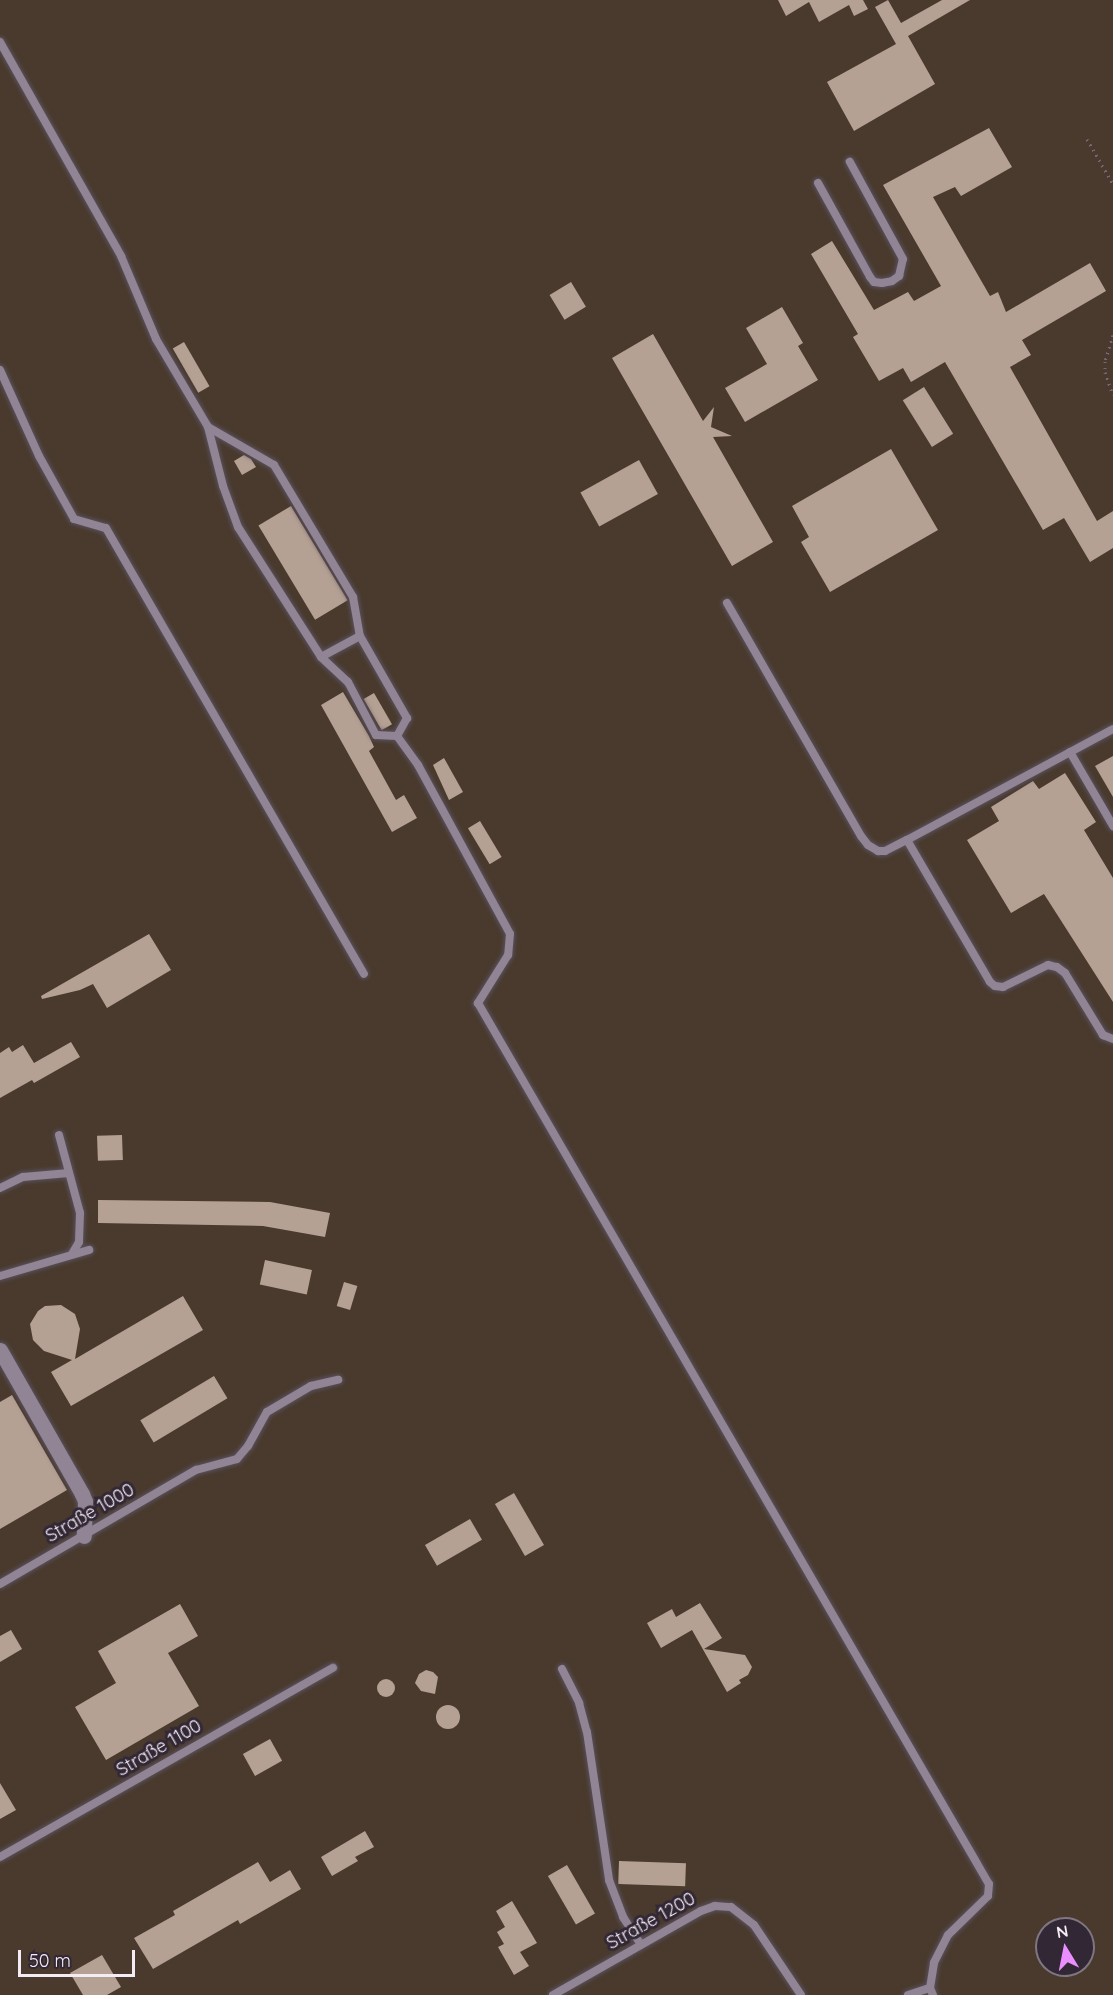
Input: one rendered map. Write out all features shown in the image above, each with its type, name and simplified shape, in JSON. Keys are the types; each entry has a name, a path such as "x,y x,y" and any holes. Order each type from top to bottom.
{"street":[{"path":"0,1350 82,1494 85,1501 84,1536"}],"lane":[{"path":"0,42 121,256 156,339 208,427 223,486 238,527 321,657 348,682 376,735 396,736 418,765 510,934 508,955 478,1002 989,1884 987,1896 948,1935 934,1963 931,1992 908,1995"},
{"path":"818,183 870,277 874,282 892,281 899,276 903,259 850,162"},
{"path":"0,370 39,456 74,519 106,528 364,974"},
{"path":"208,427 274,465 353,597 360,636 407,718 396,736"},
{"path":"727,603 861,836 868,846 878,851 885,851 907,840 1113,729"},
{"path":"321,657 360,636"},
{"path":"1070,753 1113,826"},
{"path":"907,840 990,982 995,986 1003,987 1048,965 1057,967 1065,973 1103,1035 1113,1039"},
{"path":"59,1135 80,1213 79,1242 72,1254"},
{"path":"0,1188 22,1177 69,1173"},
{"path":"0,1276 89,1250"},
{"name":"Straße 1000","path":"0,1584 196,1470 237,1459 248,1446 267,1412 311,1386 338,1380"},
{"name":"Straße 1100","path":"0,1857 333,1668"},
{"path":"562,1669 568,1676 579,1703 587,1732 609,1880 623,1917 641,1945"},
{"name":"Straße 1200","path":"554,1995 701,1911 715,1906 731,1907 754,1925 801,1995"}],"path":[{"path":"1087,140 1113,184"},
{"path":"1113,335 1104,361 1105,372 1113,395"}],"shaded area":[{"path":"0,0 1113,0 1113,1995 0,1995"}],"building":[{"path":"778,0 863,0 868,9 854,16 849,5 819,22 809,2 786,16"},
{"path":"888,0 901,23 942,0 970,0 908,36 935,84 854,131 827,82 896,44 875,7"},
{"path":"989,128 1012,167 961,196 955,187 933,197 990,296 998,292 1006,312 1090,263 1106,291 1022,340 1031,355 1010,367 1097,521 1113,511 1113,548 1090,562 1064,518 1043,530 945,362 911,382 903,368 879,381 853,337 858,334 811,254 832,241 874,310 908,292 914,301 941,286 883,185"},
{"path":"571,282 586,307 565,320 550,295"},
{"path":"782,307 803,343 798,346 818,380 745,422 725,388 767,364 746,328"},
{"path":"653,334 703,421 714,407 711,427 732,436 713,437 773,542 732,566 612,358"},
{"path":"184,342 210,386 198,393 173,348"},
{"path":"924,387 953,434 932,447 903,400"},
{"path":"891,449 938,530 830,592 801,542 809,537 792,506"},
{"path":"244,455 251,459 256,467 242,475 234,461"},
{"path":"639,460 658,494 599,527 580,492"},
{"path":"291,506 348,600 315,620 258,526"},
{"path":"343,692 369,736 374,747 369,751 396,800 404,795 417,818 392,832 321,705"},
{"path":"374,693 392,724 382,730 364,699"},
{"path":"1113,756 1113,797 1095,766"},
{"path":"444,758 463,792 449,800 433,765"},
{"path":"1065,773 1096,822 1084,830 1113,878 1113,1002 1044,894 1011,913 967,840 999,821 991,807 1033,781 1039,789"},
{"path":"480,821 502,857 490,864 468,828"},
{"path":"149,934 171,970 107,1008 93,984 80,990 42,999 41,996"},
{"path":"71,1042 80,1057 34,1083 32,1080 0,1098 0,1053 9,1047 12,1052 23,1045 34,1063"},
{"path":"122,1135 123,1160 98,1161 97,1136"},
{"path":"98,1200 270,1202 330,1213 325,1237 263,1226 98,1223"},
{"path":"265,1260 312,1270 307,1294 260,1284"},
{"path":"344,1282 357,1286 350,1310 337,1306"},
{"path":"183,1296 203,1330 71,1406 51,1372 72,1360 44,1351 33,1340 30,1324 38,1311 45,1306 61,1305 75,1314 80,1329 75,1359"},
{"path":"214,1376 227,1398 154,1443 140,1420"},
{"path":"12,1395 67,1490 0,1529 0,1402"},
{"path":"514,1493 544,1545 525,1556 495,1504"},
{"path":"470,1519 482,1540 437,1566 425,1545"},
{"path":"700,1603 722,1638 704,1649 745,1655 752,1667 748,1675 739,1680 741,1683 727,1692 692,1630 661,1648 647,1623 672,1609 676,1617"},
{"path":"180,1604 198,1636 168,1653 199,1706 106,1760 75,1707 116,1683 98,1651"},
{"path":"11,1630 22,1649 0,1662 0,1636"},
{"path":"426,1670 438,1677 435,1694 421,1691 415,1683 419,1674"},
{"path":"386,1679 392,1682 395,1688 392,1694 386,1697 380,1694 377,1688 380,1682"},
{"path":"448,1705 456,1709 460,1717 456,1725 448,1729 440,1725 436,1717 440,1709"},
{"path":"270,1739 282,1761 255,1776 243,1754"},
{"path":"0,1783 16,1810 0,1819"},
{"path":"365,1831 374,1847 355,1857 358,1861 332,1876 321,1857"},
{"path":"619,1861 686,1863 685,1886 618,1884"},
{"path":"258,1862 270,1882 290,1870 301,1889 240,1924 238,1920 153,1969 134,1938 175,1915 173,1911"},
{"path":"567,1865 595,1913 576,1924 548,1876"},
{"path":"512,1901 537,1943 520,1952 529,1966 514,1975 498,1947 504,1944 497,1932 505,1927 496,1911"},
{"path":"102,1955 121,1987 107,1995 83,1995 70,1973"}]}
